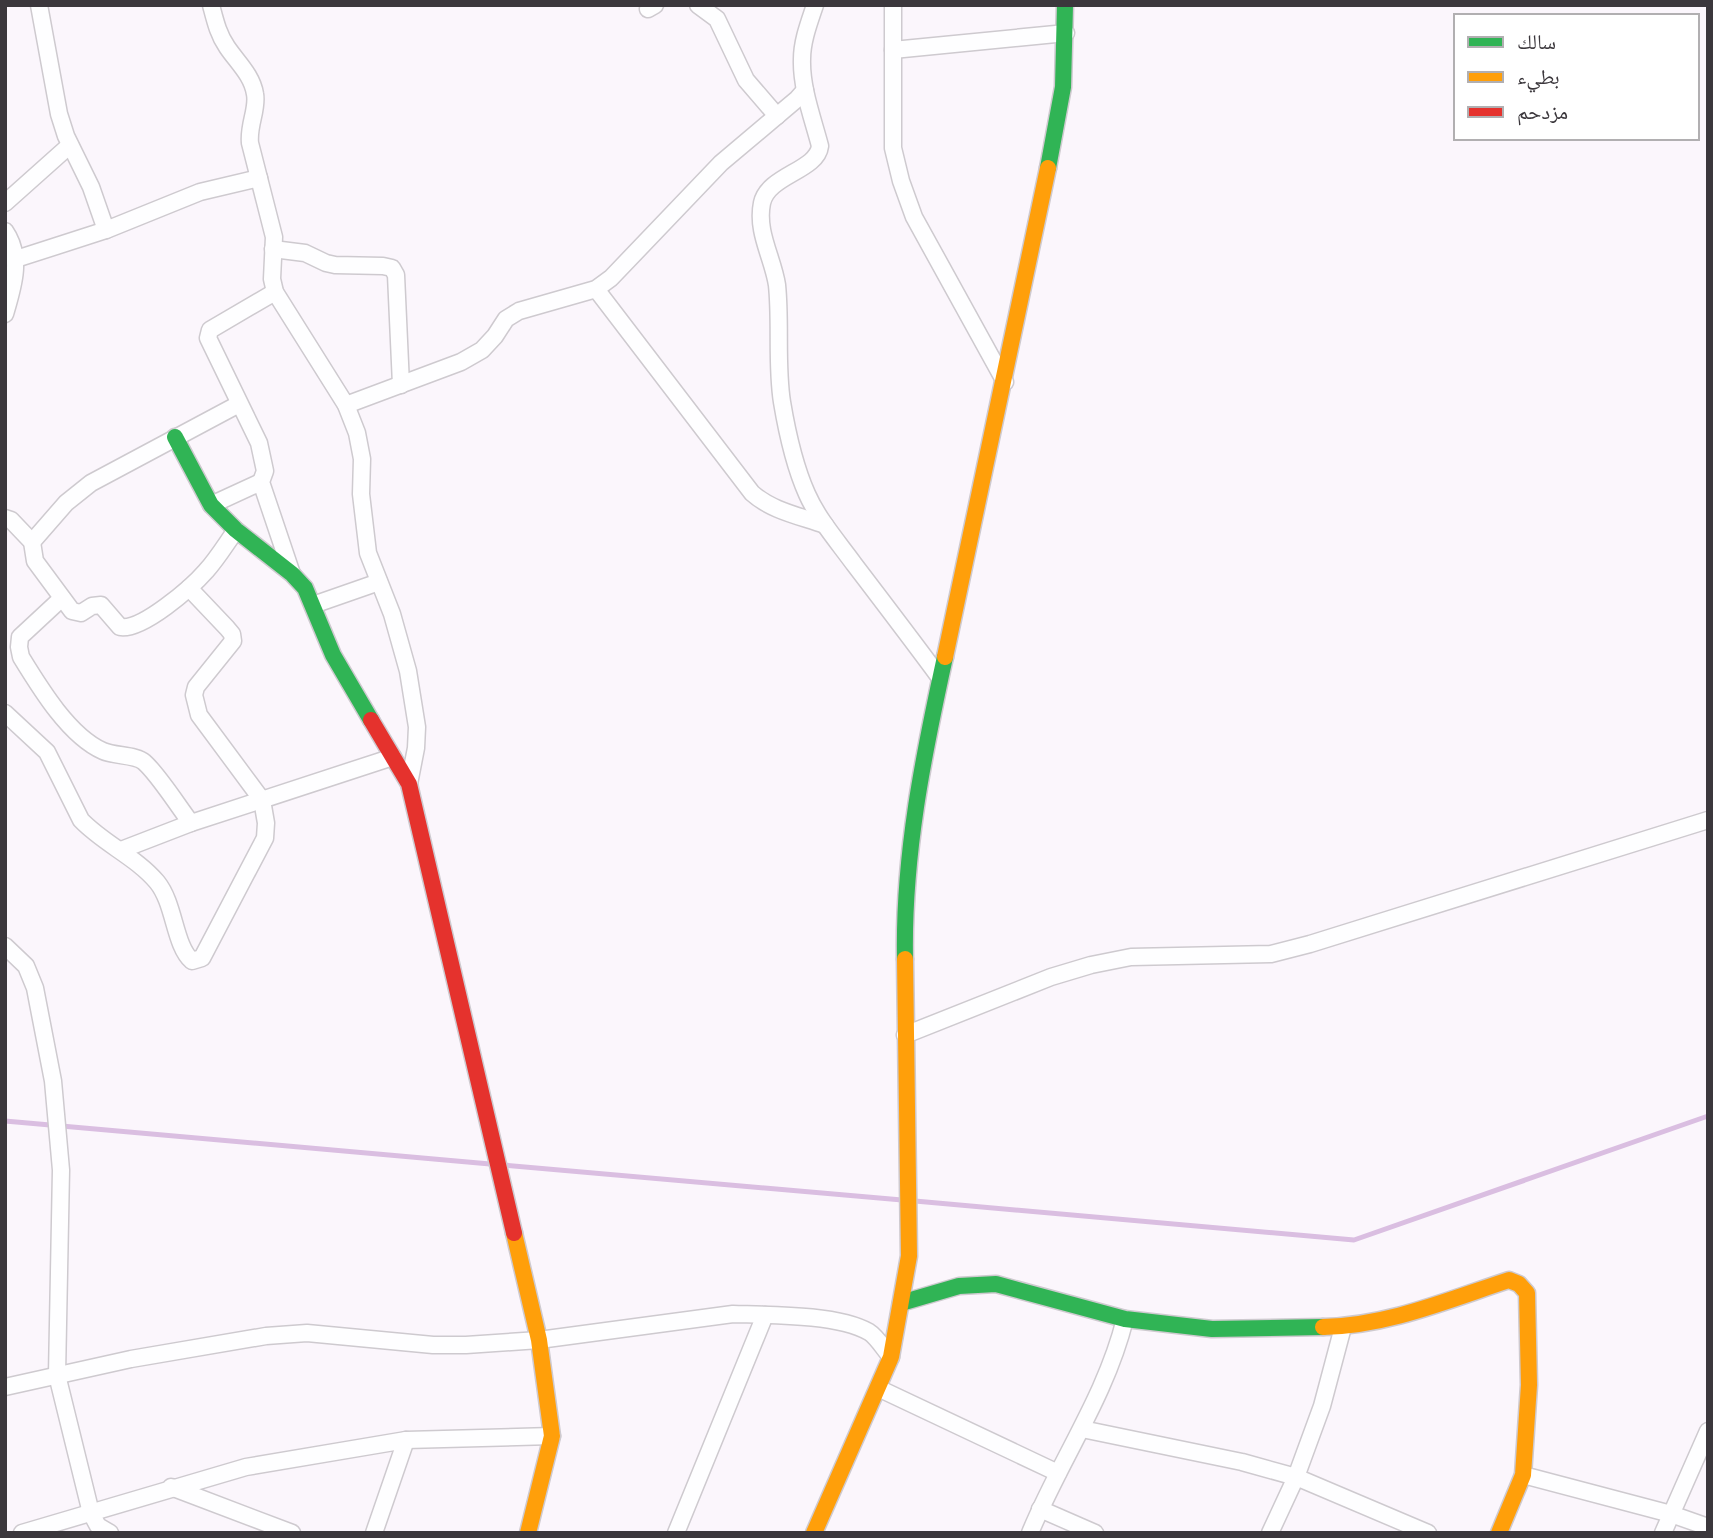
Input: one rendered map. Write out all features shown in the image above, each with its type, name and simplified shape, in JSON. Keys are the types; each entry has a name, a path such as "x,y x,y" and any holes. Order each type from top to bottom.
{"street":[{"path":"39,5 59,114 91,187 106,230"},
{"path":"211,5 225,45 247,73 255,94 248,129 272,225 272,279 275,292 346,405 357,433 362,459 363,521 368,553 391,614 408,671 416,727 416,748 409,784"},
{"path":"698,5 717,19 746,80 777,116"},
{"path":"815,5 805,37 802,60 805,90 820,146 819,152 814,159 775,184 762,201 761,228 776,285 781,400 791,445 807,494 825,525 940,678"},
{"path":"892,5 894,148 901,181 914,217 1005,382"},
{"path":"814,1533 891,1357 909,1256 904,923 909,847 922,763 1005,382 1054,140 1063,86 1065,5"},
{"path":"893,50 1066,33"},
{"path":"346,405 461,362 482,350 506,319 519,311 597,289 611,278 721,163 805,90"},
{"path":"5,203 71,145"},
{"path":"16,259 106,230 200,192 259,178"},
{"path":"5,231 16,259 15,282 5,314"},
{"path":"273,249 305,253 335,265 383,265 391,268 396,275 401,385"},
{"path":"597,289 752,493 775,508 825,525"},
{"path":"275,292 208,333 208,338 259,443 265,471 261,482 292,574"},
{"path":"32,541 66,503 91,483 239,404"},
{"path":"175,437 211,505 236,530 292,574 304,588 333,655 409,784 539,1340 552,1436 528,1533"},
{"path":"211,505 261,482"},
{"path":"5,518 11,520 32,541 35,561 76,614 97,604 101,605 120,627 125,628 141,623 189,588 207,570 236,530"},
{"path":"313,605 379,582"},
{"path":"5,713 47,752 81,820 90,830 121,850 158,882 175,918 185,955 192,961 202,958 265,838 266,823 262,800 199,715 195,704 196,687 233,641 232,634 189,588"},
{"path":"62,598 20,638 22,657 68,724 83,739 117,757 144,761 191,822"},
{"path":"121,850 191,822 393,757"},
{"path":"905,1035 1051,977 1091,965 1131,957 1270,954 1310,944 1708,820"},
{"path":"5,946 26,967 35,988 53,1081 61,1170 57,1375 92,1513 106,1532"},
{"path":"901,1303 959,1286 996,1284 1125,1320 1212,1329 1343,1327 1402,1316 1509,1280 1519,1284 1527,1293 1529,1385 1523,1475 1499,1533"},
{"path":"5,1387 131,1359 280,1335 307,1333 433,1345 466,1345 539,1340 733,1314 844,1323 870,1333 891,1357"},
{"path":"676,1533 765,1315"},
{"path":"1030,1533 1117,1353 1125,1320"},
{"path":"1270,1533 1296,1477 1322,1406 1343,1327"},
{"path":"878,1388 1058,1473"},
{"path":"1082,1429 1242,1462 1296,1477 1428,1533"},
{"path":"1663,1533 1708,1431"},
{"path":"22,1533 246,1467 406,1440 552,1436"},
{"path":"373,1533 406,1440"},
{"path":"1523,1475 1671,1514 1708,1527"},
{"path":"171,1488 292,1533"},
{"path":"1040,1509 1095,1533"}],"waterway":[{"path":"915,1201 1354,1240 1708,1116"},
{"path":"5,1121 490,1164"},
{"path":"503,1165 902,1200"}],"traffic: fast":[{"path":"1048,168 1063,87 1065,5"},
{"path":"175,437 211,505 236,530 292,574 305,588 333,655 371,720"},
{"path":"905,959 907,882 916,807 945,657"},
{"path":"901,1303 959,1286 996,1284 1125,1319 1212,1329 1323,1327"}],"traffic: slow":[{"path":"945,657 1048,168"},
{"path":"814,1533 891,1357 909,1256 905,959"},
{"path":"514,1233 539,1340 552,1436 528,1533"},
{"path":"1323,1327 1347,1326 1394,1317 1509,1280 1519,1284 1527,1293 1529,1385 1523,1475 1499,1533"}],"traffic: jam":[{"path":"371,720 409,784 514,1233"}]}
